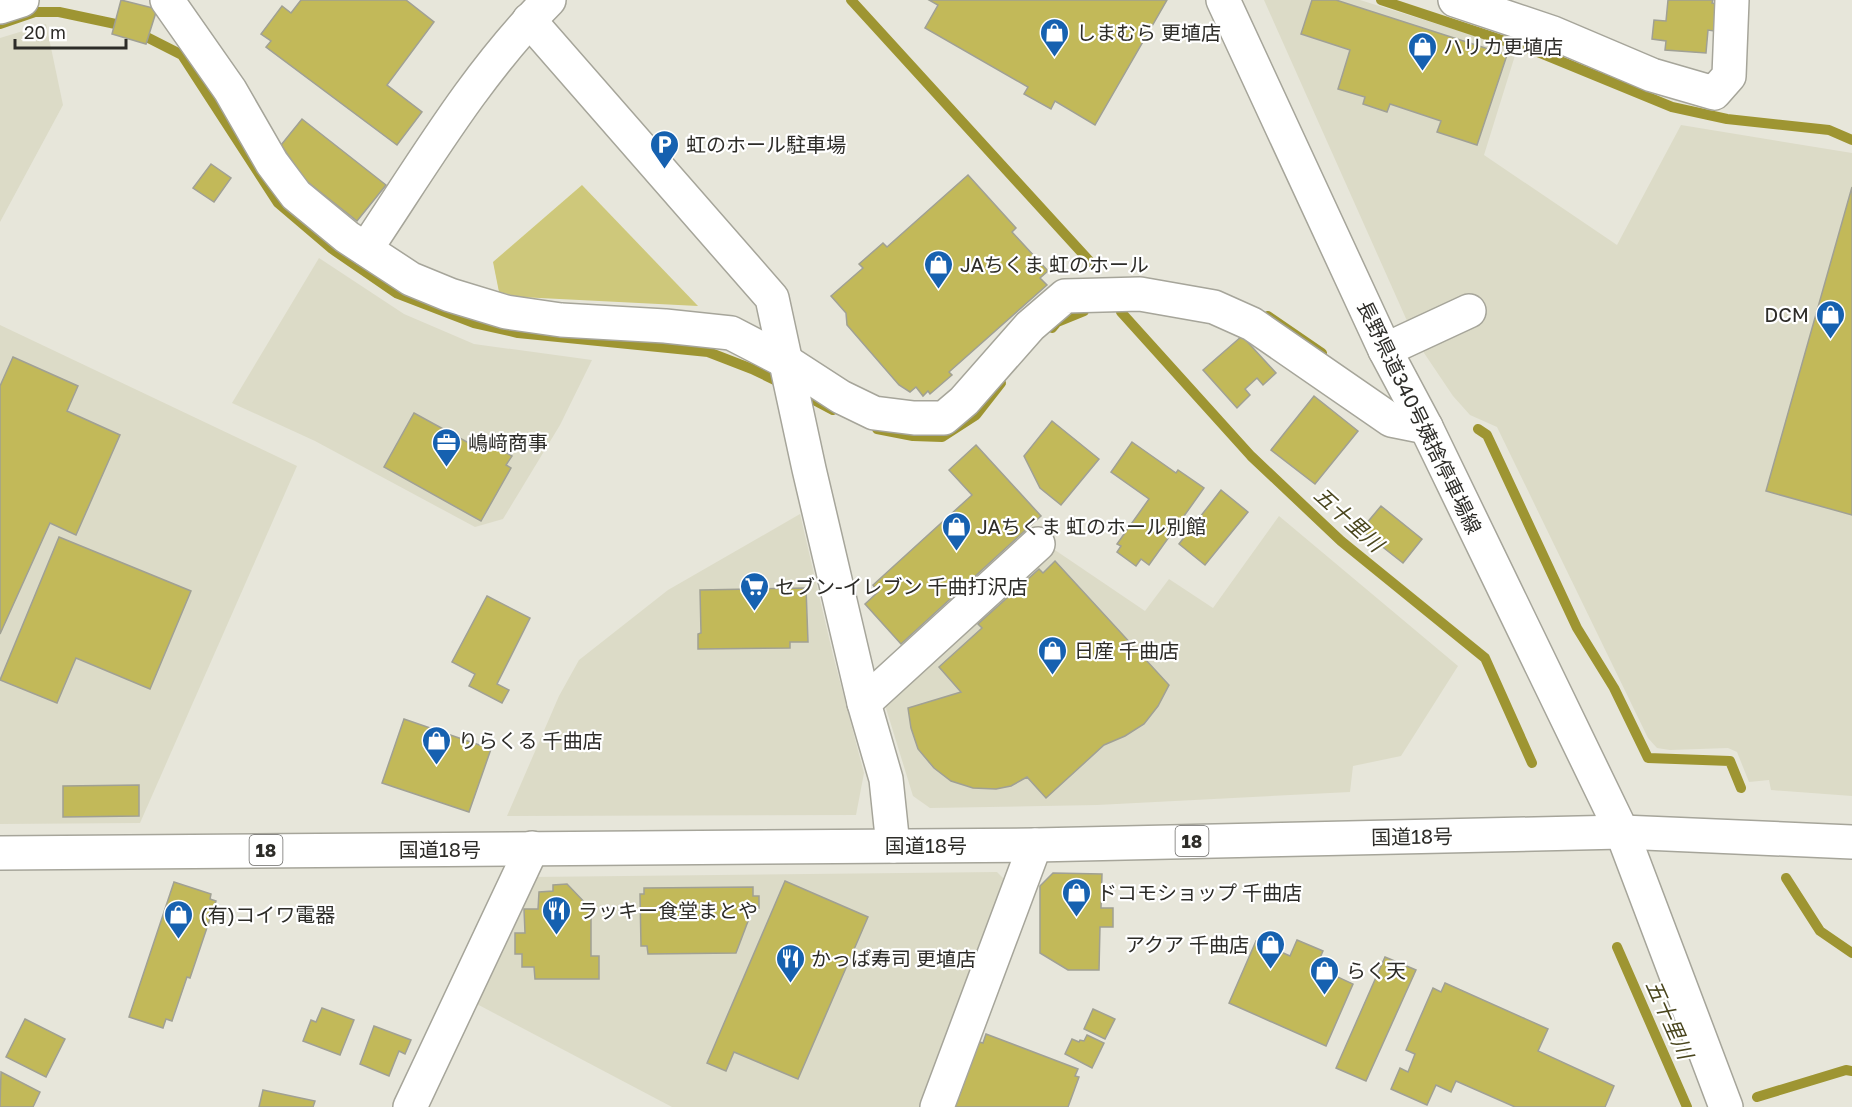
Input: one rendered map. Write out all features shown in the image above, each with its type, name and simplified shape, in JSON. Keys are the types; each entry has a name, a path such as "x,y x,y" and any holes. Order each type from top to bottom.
{"main road":[{"path":"0,7 22,0"},
{"path":"167,0 230,90 272,163 296,195 347,237 411,279 450,295 506,312 561,320 665,326 731,333 787,362 841,397 874,413 914,418 945,418 964,401 1030,326 1065,296 1140,294 1214,307 1252,324 1391,420 1426,427"},
{"name":"長野県道340号姨捨停車場線","path":"1223,0 1385,350 1426,427 1622,832 1726,1107"},
{"path":"1455,0 1553,33 1652,75 1714,93 1729,76 1732,0"},
{"path":"366,249 481,78 539,10 772,298 787,362 794,408 864,703 886,779 893,846"},
{"path":"1385,350 1468,311"},
{"path":"864,703 1038,544"},
{"name":"国道18号","path":"0,853 1035,845 1622,832 1852,842"},
{"path":"937,1107 1035,845"},
{"path":"410,1107 532,848"}],"shaded area":[{"path":"1264,0 1360,0 1517,49 1484,155 1617,245 1681,125 1852,153 1852,796 1771,790 1769,780 1749,782 1737,752 1728,748 1670,750 1657,748 1648,738 1497,427 1470,415 1453,396 1416,341"},
{"path":"46,24 63,105 0,222 0,38"},
{"path":"582,185 698,306 520,297 499,292 493,262"},
{"path":"319,258 404,314 474,344 592,360 560,425 503,519 475,527 315,441 232,403"},
{"path":"0,325 297,466 140,823 0,824"},
{"path":"800,514 864,773 856,815 507,816 559,696 579,660 668,590"},
{"path":"1279,516 1458,666 1401,756 1353,766 1350,792 1097,805 930,808 913,796 885,705 1049,546 1145,611 1169,579 1213,608"},
{"path":"997,872 1008,883 920,1107 672,1107 473,1002 532,877"}],"building":[{"path":"121,0 157,9 146,44 112,34"},
{"path":"301,0 406,0 434,22 387,85 422,112 397,145 266,47 271,41 261,34 282,6 291,13"},
{"name":"しまむら 更埴店","path":"929,0 1167,0 1095,125 1055,101 1051,109 1024,94 1028,87 925,28 938,5"},
{"name":"ハリカ更埴店","path":"1312,0 1336,0 1507,55 1477,145 1437,132 1441,121 1390,104 1387,112 1363,104 1365,97 1338,89 1350,50 1301,34"},
{"path":"1668,0 1713,0 1712,3 1717,4 1714,31 1708,30 1706,53 1665,50 1666,41 1652,39 1654,20 1666,21"},
{"path":"302,119 386,185 357,221 305,180 281,145"},
{"path":"211,164 231,178 214,202 193,188"},
{"name":"JAちくま 虹のホール","path":"968,175 1016,228 1012,232 1048,271 1040,278 1047,285 949,372 952,375 930,394 928,391 923,396 916,387 910,392 899,385 847,325 846,313 831,296 863,268 859,264 883,243 887,247"},
{"name":"DCM","path":"1852,187 1852,515 1766,491"},
{"path":"1242,336 1276,373 1263,385 1257,378 1245,389 1250,395 1237,408 1203,370"},
{"path":"13,357 78,386 67,411 120,435 76,535 50,523 0,634 0,386"},
{"path":"1314,396 1358,431 1315,484 1271,450"},
{"name":"嶋﨑商事","path":"414,413 476,447 480,438 512,456 506,465 511,468 481,521 384,467"},
{"path":"1052,421 1099,459 1061,505 1040,488 1024,456"},
{"path":"1132,442 1176,473 1178,470 1204,488 1149,565 1141,559 1136,566 1117,552 1121,546 1117,544 1149,499 1111,472"},
{"name":"JAちくま 虹のホール別館","path":"976,445 1041,516 901,644 865,604 878,592 873,585 972,495 949,470"},
{"path":"1221,490 1248,512 1205,565 1179,544"},
{"path":"1381,506 1422,539 1403,563 1361,530"},
{"path":"59,537 191,591 150,689 76,658 57,703 0,680"},
{"name":"日産 千曲店","path":"1055,561 1169,685 1158,706 1144,724 1104,745 1046,798 1027,777 1011,786 996,789 973,788 951,781 934,768 918,749 911,728 908,708 961,692 939,667 982,628 978,624 1039,569 1043,573"},
{"name":"セブン-イレブン 千曲打沢店","path":"806,588 808,642 790,642 790,648 698,649 698,634 701,633 700,590"},
{"path":"487,596 530,618 497,684 509,690 502,703 469,686 475,674 452,662"},
{"name":"りらくる 千曲店","path":"404,719 491,749 469,812 382,783"},
{"path":"139,785 139,816 63,817 63,786"},
{"name":"ドコモショップ 千曲店","path":"1053,873 1102,874 1101,908 1113,908 1113,927 1100,927 1099,970 1068,970 1040,953 1040,886"},
{"name":"かっぱ寿司 更埴店","path":"785,881 868,917 798,1079 734,1052 726,1071 707,1063"},
{"name":"(有)コイワ電器","path":"174,882 211,894 210,899 216,901 190,978 187,977 172,1021 166,1019 163,1028 129,1017"},
{"path":"567,884 591,909 591,956 599,956 599,979 535,979 534,967 522,967 522,954 515,954 515,933 525,933 524,909 538,909 539,892 553,891 553,885"},
{"path":"753,887 753,896 759,896 759,908 753,908 736,953 648,954 647,946 641,946 640,894 644,894 644,888"},
{"path":"1297,940 1323,951 1316,967 1353,984 1326,1046 1229,1003 1256,941 1290,956"},
{"path":"1385,957 1416,970 1366,1081 1336,1068"},
{"path":"1445,983 1548,1029 1538,1051 1614,1086 1605,1107 1515,1107 1456,1081 1451,1092 1436,1085 1427,1105 1391,1089 1400,1068 1408,1072 1415,1054 1406,1050 1433,988 1441,992"},
{"path":"322,1008 354,1020 340,1055 303,1041 311,1020 316,1022"},
{"path":"1093,1009 1115,1019 1105,1039 1084,1029"},
{"path":"25,1019 65,1039 46,1077 6,1057"},
{"path":"374,1026 411,1040 405,1054 399,1051 389,1076 360,1064"},
{"path":"986,1034 1078,1069 1075,1076 1079,1077 1068,1107 954,1107 979,1042 983,1043"},
{"path":"1087,1035 1104,1043 1092,1068 1065,1054 1072,1039 1079,1042 1084,1041"},
{"path":"1,1072 40,1092 33,1107 0,1107"},
{"path":"263,1090 315,1101 313,1107 259,1107"}],"waterway":[{"path":"851,0 1094,266"},
{"path":"1381,0 1538,52 1672,107 1727,119 1829,130 1852,140"},
{"path":"0,24 35,12 59,12 125,26 182,55 278,203 332,249 396,293 474,323 518,333 708,352 785,385"},
{"path":"1052,328 1057,322 1084,311"},
{"name":"五十里川","path":"1121,312 1251,456 1341,541 1485,658 1532,763"},
{"path":"1268,316 1322,353"},
{"path":"877,429 913,436 942,437 976,415 1001,383"},
{"path":"799,392 833,410"},
{"path":"1478,429 1487,435 1577,628 1614,688 1648,758 1730,761 1741,788"},
{"path":"1786,878 1820,931 1852,953"},
{"name":"五十里川","path":"1617,947 1687,1107"},
{"name":"五十里川","path":"1757,1097 1846,1070 1852,1071"}],"place":[{"name":"しまむら 更埴店","path":"1055,58"},
{"name":"ハリカ更埴店","path":"1422,72"},
{"name":"虹のホール駐車場","path":"665,170"},
{"name":"JAちくま 虹のホール","path":"939,290"},
{"name":"DCM","path":"1830,340"},
{"name":"嶋﨑商事","path":"447,468"},
{"name":"JAちくま 虹のホール別館","path":"956,552"},
{"name":"セブン-イレブン 千曲打沢店","path":"754,612"},
{"name":"日産 千曲店","path":"1053,676"},
{"name":"りらくる 千曲店","path":"437,766"},
{"name":"ドコモショップ 千曲店","path":"1076,918"},
{"name":"ラッキー食堂まとや","path":"557,936"},
{"name":"(有)コイワ電器","path":"179,940"},
{"name":"アクア 千曲店","path":"1270,970"},
{"name":"かっぱ寿司 更埴店","path":"790,984"},
{"name":"らく天","path":"1325,996"}]}
